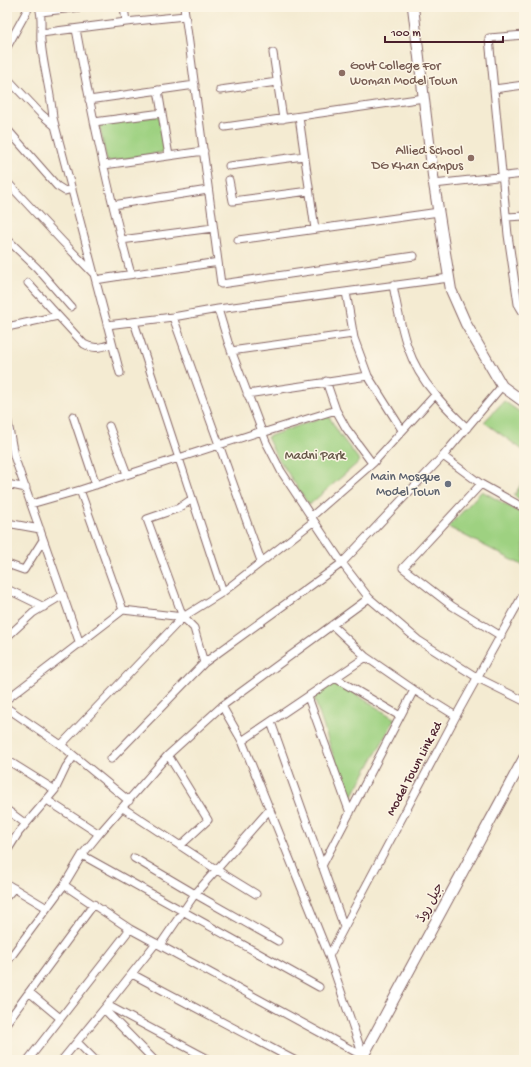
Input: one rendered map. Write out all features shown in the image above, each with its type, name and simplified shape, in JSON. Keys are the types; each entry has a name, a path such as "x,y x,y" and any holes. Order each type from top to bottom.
{"street":[{"path":"7,47 29,7"},
{"path":"81,7 40,10 41,33 47,81 52,102 53,118 120,373"},
{"path":"124,7 126,22"},
{"path":"184,7 221,284 414,256"},
{"path":"413,7 434,184 451,290 466,324 502,386 524,402"},
{"path":"41,33 186,16"},
{"path":"76,28 89,100 130,274"},
{"path":"524,35 489,38 507,217 518,304 524,314"},
{"path":"273,53 283,119"},
{"path":"7,78 41,114 56,126"},
{"path":"220,90 277,82"},
{"path":"89,100 195,85"},
{"path":"494,89 524,85"},
{"path":"158,90 169,156"},
{"path":"225,128 424,98"},
{"path":"94,122 162,113"},
{"path":"299,117 315,229"},
{"path":"7,129 57,186 64,191 72,189"},
{"path":"104,165 204,151"},
{"path":"229,166 304,156"},
{"path":"434,184 524,174"},
{"path":"229,180 234,201 309,191"},
{"path":"7,182 95,277"},
{"path":"113,204 208,190"},
{"path":"238,240 439,212"},
{"path":"507,217 524,216"},
{"path":"121,240 213,228"},
{"path":"7,238 37,268 71,307"},
{"path":"95,277 179,269 218,262"},
{"path":"107,325 449,278"},
{"path":"28,282 84,344 89,347 98,348 112,344"},
{"path":"393,285 401,329 409,352 421,375 435,394 467,428"},
{"path":"346,292 353,334 368,376 402,430"},
{"path":"218,309 231,351 247,394 266,442 281,471 342,563 369,598 418,640 478,678 524,701"},
{"path":"7,327 58,316"},
{"path":"173,317 261,561"},
{"path":"134,322 223,592"},
{"path":"231,351 353,334"},
{"path":"247,394 326,381 368,376"},
{"path":"326,381 336,410 346,428 372,463"},
{"path":"111,759 204,663 342,563 443,456 502,386"},
{"path":"61,746 183,617 223,592 312,519 372,463 435,394"},
{"path":"31,504 96,485 219,444 336,410"},
{"path":"73,416 96,485"},
{"path":"7,417 14,456 80,644"},
{"path":"109,426 127,474"},
{"path":"443,456 481,484 524,508"},
{"path":"7,484 26,488"},
{"path":"481,484 403,568 452,606 501,636"},
{"path":"80,490 124,610"},
{"path":"192,499 179,508 147,519 183,617 194,628 204,663"},
{"path":"7,522 40,529"},
{"path":"7,564 24,570 44,540"},
{"path":"7,589 44,607"},
{"name":"Model Town Link Rd","path":"329,956 456,716 524,594"},
{"path":"9,633 33,614 63,595"},
{"path":"7,962 64,885 82,855 168,755 222,706 369,598"},
{"path":"7,699 124,610 183,617"},
{"path":"332,625 366,657 414,690 456,716"},
{"path":"242,741 366,657"},
{"path":"335,678 400,716"},
{"path":"322,866 414,690"},
{"path":"308,697 350,813"},
{"path":"222,706 242,741 329,956 362,1058"},
{"path":"7,708 61,746 129,801"},
{"path":"271,722 344,927"},
{"path":"168,755 208,820 180,846"},
{"path":"7,851 26,824 55,790 66,767 74,756"},
{"name":"جیل روڈ","path":"362,1058 524,758"},
{"path":"7,760 55,790"},
{"path":"47,800 99,834"},
{"path":"122,808 256,894"},
{"path":"62,1060 158,944 195,894 270,809"},
{"path":"7,810 26,824"},
{"path":"82,855 319,987"},
{"path":"134,858 278,941"},
{"path":"7,884 47,908"},
{"path":"64,885 130,929 362,1058"},
{"path":"7,896 14,888"},
{"path":"7,1022 94,904"},
{"path":"28,1060 130,929"},
{"path":"132,974 294,1060"},
{"path":"29,992 60,1018"},
{"path":"105,1007 154,1060"},
{"path":"105,1007 210,1060"},
{"path":"77,1042 95,1060"}],"green space":[{"path":"159,116 165,152 107,162 99,124"},
{"path":"504,401 524,415 524,451 484,422"},
{"name":"Madni Park","path":"328,415 340,435 360,461 309,505 274,452 267,437"},
{"path":"524,479 524,501 514,496"},
{"path":"482,491 524,515 524,566 448,527"},
{"path":"335,681 395,719 349,802 314,698"}],"place":[{"name":"Govt College For Woman Model Town","path":"342,73"},
{"name":"Allied School DG Khan Campus","path":"471,158"},
{"name":"Main Mosque Model Town","path":"448,484"}]}
